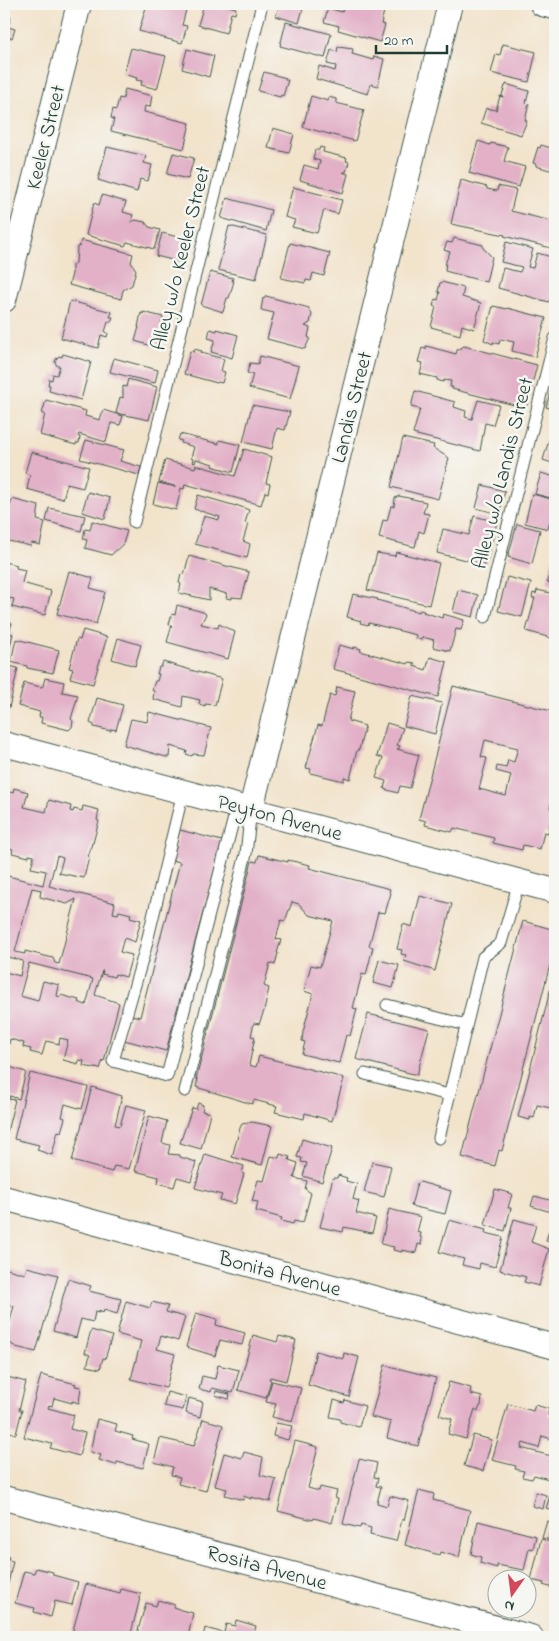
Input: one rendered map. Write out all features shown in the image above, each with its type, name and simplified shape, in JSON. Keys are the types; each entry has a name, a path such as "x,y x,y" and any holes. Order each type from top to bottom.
{"street":[{"name":"Keeler Street","path":"4,300 78,4"},
{"name":"Landis Street","path":"244,807 450,4"},
{"path":"542,4 555,7"},
{"name":"Peyton Avenue","path":"4,744 555,891"},
{"name":"Bonita Avenue","path":"4,1198 555,1347"},
{"name":"Rosita Avenue","path":"4,1498 531,1637"}],"lane":[{"name":"Alley w/o Keeler Street","path":"134,522 262,4"},
{"name":"Alley w/o Landis Street","path":"485,617 555,338"},
{"path":"183,792 145,950 113,1061 167,1076 244,807"},
{"path":"185,1092 246,854 244,807"},
{"path":"439,1138 483,958 501,943 519,882"},
{"path":"387,1005 466,1024"},
{"path":"365,1074 450,1095"}],"building":[{"path":"147,4 174,4 173,7 186,10 182,25 187,26 182,43 139,31"},
{"path":"204,4 221,4 236,8 235,14 231,13 226,33 198,25"},
{"path":"280,4 304,5 299,23 276,16"},
{"path":"355,4 371,4 370,7 384,11 381,24 385,25 380,42 338,30 339,26 324,22 328,8 342,12 344,5 354,8"},
{"path":"4,15 11,17 8,27 15,29 12,38 6,37 4,44"},
{"path":"286,22 331,34 325,58 280,46"},
{"path":"503,44 536,52 529,82 491,73 496,54 500,55"},
{"path":"338,47 353,49 352,54 373,60 374,56 384,59 378,86 371,84 368,94 316,79 319,66 335,71 336,66 327,64 331,50 337,52"},
{"path":"131,48 166,56 157,89 141,85 142,81 124,74"},
{"path":"187,49 214,56 209,77 182,69"},
{"path":"264,72 288,80 283,96 281,95 280,97 258,91"},
{"path":"506,84 529,91 526,103 529,104 525,120 527,121 521,135 481,123 486,108 496,110 500,96 503,97"},
{"path":"125,89 152,96 150,107 145,106 144,112 190,123 184,149 111,131 114,119 111,118 113,109 116,110 119,98 123,99"},
{"path":"311,96 328,101 329,97 336,99 336,103 364,110 355,141 303,127"},
{"path":"273,128 294,134 289,153 268,148"},
{"path":"478,141 490,145 491,143 508,147 504,161 525,167 519,187 469,173"},
{"path":"541,145 555,149 555,178 551,177 553,171 536,166 533,163 538,147 540,148"},
{"path":"107,147 146,156 144,163 152,165 148,181 140,179 137,192 98,180"},
{"path":"320,147 324,148 323,152 347,158 346,161 349,162 346,172 343,172 348,174 343,193 300,180 304,165 318,169 320,161 313,159 315,150 319,150"},
{"path":"173,153 194,158 188,179 167,174"},
{"path":"461,180 497,191 498,186 516,190 511,211 555,222 555,249 505,235 451,224"},
{"path":"293,187 342,200 338,214 324,210 317,233 292,227 295,220 285,217"},
{"path":"102,195 126,202 123,212 133,215 131,222 135,220 145,222 149,227 160,230 154,249 127,242 125,246 86,235 94,203 99,205"},
{"path":"227,198 271,210 266,231 221,218"},
{"path":"229,226 267,235 256,279 218,270"},
{"path":"162,233 190,240 184,263 156,256"},
{"path":"454,238 483,245 483,248 492,257 486,282 445,271 446,261 450,252 444,250 447,242 452,243"},
{"path":"81,240 133,254 131,262 136,270 132,285 123,290 121,299 69,285 72,265 76,263 77,247 80,246"},
{"path":"506,242 533,249 528,267 533,268 537,253 555,258 555,277 549,302 498,288 503,268 520,272 522,267 501,262"},
{"path":"290,243 330,253 324,276 313,273 311,281 306,280 305,283 281,278"},
{"path":"210,272 233,278 232,281 234,281 223,312 201,305"},
{"path":"440,283 464,288 462,297 481,303 474,329 462,325 460,335 431,327 436,307 433,306 435,299 438,300"},
{"path":"266,296 309,308 312,314 310,323 305,326 310,328 308,337 310,338 305,349 267,339 274,313 261,310 263,298"},
{"path":"70,301 112,312 110,317 113,317 111,322 108,322 105,332 108,333 107,337 101,335 98,348 61,338"},
{"path":"493,306 546,318 535,357 512,351 514,342 500,339 499,344 493,342 493,344 484,340"},
{"path":"143,312 163,317 155,347 135,341 141,313 143,314"},
{"path":"210,329 238,335 232,358 211,352 215,340 208,338"},
{"path":"426,346 456,354 457,350 464,346 537,365 526,408 452,389 453,387 450,387 451,381 444,380 443,382 437,380 437,378 420,374 423,363 418,362 422,348 426,349"},
{"path":"194,349 202,351 201,353 224,359 221,371 225,372 222,383 184,374 190,351 194,352"},
{"path":"63,354 91,362 81,400 49,391 49,379 52,380 53,374 57,375 60,366 57,366 56,359 59,356 62,357"},
{"path":"260,356 299,366 290,399 249,388 253,374 247,373 250,363 258,364"},
{"path":"114,358 158,370 155,383 110,372"},
{"path":"128,379 157,387 149,420 116,413 120,397 123,398 123,386 126,387"},
{"path":"553,382 555,383 555,410 546,407"},
{"path":"415,391 455,402 454,407 466,411 465,417 472,419 478,400 499,405 493,425 485,423 480,451 413,434 420,409 411,407"},
{"path":"46,400 86,411 85,416 100,420 103,410 123,416 120,425 111,423 106,442 79,434 79,443 76,443 76,445 40,435 45,414 42,414"},
{"path":"252,405 290,412 285,430 277,428 272,449 243,442"},
{"path":"552,430 555,431 555,464 543,460"},
{"path":"180,434 219,444 219,440 240,445 233,472 196,459 195,463 192,462 193,459 191,458 194,447 181,443 182,441 178,440"},
{"path":"403,438 434,445 433,448 449,458 438,499 391,487"},
{"path":"86,440 124,450 120,461 141,467 139,475 80,459"},
{"path":"244,449 272,457 266,483 270,484 268,493 265,492 261,505 185,484 184,489 181,488 176,510 153,504 158,483 177,487 159,482 165,460 195,468 196,465 235,476"},
{"path":"31,452 89,467 83,488 67,484 63,499 27,489 30,475 25,473"},
{"path":"541,473 555,477 555,499 535,494"},
{"path":"482,485 505,491 499,514 476,508"},
{"path":"88,492 110,498 105,519 82,512"},
{"path":"532,494 555,500 548,529 525,523"},
{"path":"198,495 249,510 245,523 248,524 243,541 250,544 247,558 195,544 204,516 219,520 220,517 194,509"},
{"path":"399,496 426,502 423,513 429,514 424,533 419,531 415,547 379,538 383,520 387,521 391,506 394,507 395,498"},
{"path":"12,499 39,506 37,520 45,522 40,545 32,543 31,546 4,540 4,509 9,510"},
{"path":"49,508 85,516 81,531 46,521"},
{"path":"474,516 497,522 486,565 437,553 443,529 469,535"},
{"path":"92,521 127,531 123,544 111,555 85,548 87,540 83,539 85,529 90,530"},
{"path":"517,524 540,530 532,564 508,557"},
{"path":"396,552 439,563 429,605 367,590 377,553 395,556"},
{"path":"189,556 249,572 242,598 226,598 227,594 209,589 209,600 179,593 181,574 184,575"},
{"path":"553,559 555,560 555,585 547,582"},
{"path":"4,562 17,565 16,568 25,570 22,583 51,591 45,615 12,607 14,599 4,597"},
{"path":"69,571 93,578 90,588 105,592 96,624 57,614"},
{"path":"507,577 531,583 522,617 498,611"},
{"path":"458,590 478,595 473,617 453,612"},
{"path":"537,590 555,594 555,639 526,631 535,598 532,598 533,593 536,594"},
{"path":"353,594 378,599 419,612 420,610 424,611 442,618 443,614 464,620 461,630 456,629 450,651 433,647 434,640 422,637 422,640 415,638 416,635 369,623 368,625 360,623 361,621 347,617"},
{"path":"177,605 206,614 201,624 218,628 219,624 235,632 228,659 167,642 172,625 169,624 172,614 175,615"},
{"path":"4,620 12,623 9,633 13,634 8,653 4,652"},
{"path":"83,630 107,637 93,684 70,678 73,669 69,668 77,639 80,640"},
{"path":"118,638 141,645 135,666 112,659"},
{"path":"16,639 59,650 53,673 27,668 27,666 11,662"},
{"path":"339,645 354,649 354,647 361,649 360,651 408,664 409,662 415,663 414,666 426,670 430,657 447,662 438,697 333,669"},
{"path":"163,662 222,679 215,705 205,704 205,706 199,704 200,700 183,696 182,707 153,699 154,691 152,690 155,681 157,681 159,667 161,667"},
{"path":"4,665 18,668 9,708 4,707"},
{"path":"45,678 64,682 62,692 78,695 71,719 73,721 72,727 69,730 41,723 42,717 39,717 40,712 18,706 24,683 41,687"},
{"path":"453,686 555,712 555,788 550,808 554,809 548,833 544,832 540,849 523,845 522,850 493,843 494,838 454,828 452,832 425,825 426,821 419,819","holes":["485,740 518,748 514,762 508,760 506,768 497,766 496,771 511,775 506,796 479,789 487,758 481,757"]},
{"path":"337,687 355,691 348,721 365,726 350,779 344,777 344,781 310,773 311,769 306,768 318,725 322,726 330,695 335,696"},
{"path":"412,696 442,703 435,734 404,726"},
{"path":"97,698 123,705 116,730 111,729 111,731 94,727 90,723"},
{"path":"149,712 211,728 204,755 193,754 192,756 186,754 187,751 170,746 169,757 166,757 124,745 131,719 147,722"},
{"path":"387,723 403,728 397,745 400,746 397,749 419,755 410,788 400,786 398,793 384,789 386,781 376,778 383,758 377,756"},
{"path":"4,787 7,788 6,791 13,793 14,788 28,792 24,807 46,812 49,800 71,806 70,811 73,812 74,809 82,811 83,806 99,810 97,820 99,821 84,878 59,873 63,858 57,856 49,886 115,903 113,913 118,914 119,911 131,914 130,917 141,920 135,942 124,938 120,952 132,955 126,977 115,974 114,977 102,974 102,971 95,995 119,1003 104,1061 100,1069 83,1066 84,1061 79,1060 78,1064 63,1060 68,1040 60,1038 59,1044 46,1041 42,1055 30,1052 31,1049 23,1047 24,1043 10,1039 9,1044 4,1043 5,972 20,976 23,961 4,956 4,875 43,885 46,871 31,868 34,856 29,855 29,857 12,853 13,849 4,847","holes":["32,888 41,890 40,897 67,904 76,899 59,964 55,963 53,958 25,951 25,954 15,952","29,963 93,979 86,1005 78,1002 79,1000 61,995 60,997 57,996 59,985 43,981 38,1001 20,996"]},
{"path":"180,830 222,841 166,1051 124,1040 131,1015 140,1017 180,862 172,860"},
{"path":"259,855 310,865 309,868 390,889 389,892 391,893 385,913 378,912 369,946 373,947 366,975 362,974 353,1008 357,1009 350,1036 346,1035 339,1063 302,1054 305,1042 302,1041 303,1032 313,994 304,991 311,965 320,967 333,921 309,915 299,904 292,902 285,921 281,920 276,939 281,940 275,965 270,963 264,986 269,988 264,1011 259,1024 254,1023 251,1036 255,1037 249,1065 256,1067 259,1056 344,1078 332,1121 305,1113 304,1119 275,1112 277,1106 254,1100 252,1104 196,1087 198,1079 196,1079 252,861 257,862"},
{"path":"420,896 452,904 435,971 404,961 406,955 401,954 402,950 397,949 403,924 412,927"},
{"path":"523,921 555,930 555,945 502,1151 499,1150 495,1166 462,1157"},
{"path":"379,960 399,965 393,988 373,983"},
{"path":"555,971 555,1109 537,1105 534,1118 530,1117 530,1120 518,1117"},
{"path":"368,1014 429,1029 417,1075 356,1059"},
{"path":"6,1066 26,1072 19,1099 10,1096 9,1099 15,1100 4,1144 4,1072"},
{"path":"30,1073 88,1087 82,1109 65,1104 62,1117 65,1118 61,1132 58,1131 52,1155 37,1150 39,1145 14,1139"},
{"path":"92,1087 122,1096 115,1125 120,1126 126,1105 146,1110 129,1169 114,1166 112,1172 72,1161"},
{"path":"198,1103 203,1105 202,1111 210,1113 201,1149 180,1143 192,1108 196,1109"},
{"path":"149,1116 167,1121 162,1143 170,1145 168,1154 180,1155 180,1157 196,1162 191,1181 177,1177 174,1187 158,1183 159,1177 135,1171"},
{"path":"252,1122 272,1126 262,1165 232,1157 242,1124"},
{"path":"302,1139 332,1148 322,1182 303,1176 307,1163 301,1162 302,1158 297,1157"},
{"path":"205,1154 244,1166 242,1173 244,1174 235,1204 220,1200 222,1195 195,1188"},
{"path":"280,1154 290,1157 289,1160 298,1163 294,1178 307,1181 305,1189 311,1193 303,1223 294,1221 293,1224 281,1221 282,1218 256,1211 258,1202 252,1201 258,1180 264,1181 271,1156 279,1158"},
{"path":"372,1162 391,1166 384,1197 364,1192"},
{"path":"338,1175 347,1178 346,1181 357,1184 353,1199 359,1201 356,1213 376,1218 372,1233 344,1227 343,1232 320,1227 333,1178 337,1178"},
{"path":"420,1182 451,1191 445,1214 411,1206 417,1183"},
{"path":"495,1189 512,1194 508,1208 511,1208 505,1231 485,1225"},
{"path":"534,1196 554,1201 551,1212 531,1206"},
{"path":"389,1209 421,1217 417,1232 421,1233 420,1237 422,1238 421,1245 418,1244 416,1253 393,1250 394,1247 381,1244"},
{"path":"555,1210 555,1243 546,1241"},
{"path":"514,1219 536,1225 531,1242 549,1249 539,1286 524,1282 526,1277 500,1270"},
{"path":"449,1220 486,1230 485,1233 503,1237 495,1267 480,1263 479,1269 462,1265 464,1259 439,1252"},
{"path":"27,1267 58,1275 36,1352 16,1347 5,1340 14,1306 4,1303 4,1268 25,1274"},
{"path":"68,1279 91,1286 89,1291 121,1299 117,1314 104,1310 103,1313 95,1312 93,1322 81,1319 76,1338 53,1331"},
{"path":"126,1301 150,1308 152,1302 168,1306 166,1312 185,1317 178,1341 161,1336 157,1349 175,1354 166,1388 131,1379 141,1341 117,1334"},
{"path":"196,1313 217,1319 216,1325 245,1333 242,1345 220,1340 215,1356 186,1347"},
{"path":"91,1330 112,1336 100,1369 87,1366 90,1355 85,1353"},
{"path":"253,1335 277,1342 279,1336 296,1340 286,1381 270,1377 269,1379 271,1380 266,1398 238,1390"},
{"path":"316,1351 343,1359 344,1353 359,1357 349,1397 308,1385"},
{"path":"218,1365 239,1370 233,1393 212,1388 211,1392 199,1389 202,1376 215,1379"},
{"path":"385,1365 436,1378 418,1446 387,1438 391,1422 371,1417"},
{"path":"41,1375 81,1387 79,1403 54,1398 52,1406 49,1405 48,1408 74,1415 70,1429 85,1433 79,1456 50,1448 52,1444 24,1437"},
{"path":"4,1376 26,1382 19,1410 22,1410 16,1434 4,1430"},
{"path":"272,1381 301,1388 292,1422 272,1417 276,1404 266,1402"},
{"path":"449,1382 471,1388 470,1394 482,1397 481,1406 478,1411 475,1409 466,1439 448,1434 452,1419 439,1415"},
{"path":"216,1391 230,1394 229,1399 215,1395"},
{"path":"167,1392 186,1397 183,1410 164,1406"},
{"path":"189,1398 203,1402 200,1417 186,1413"},
{"path":"334,1400 344,1403 345,1400 365,1406 359,1427 330,1417"},
{"path":"508,1404 533,1411 535,1405 549,1409 548,1415 555,1417 555,1440 542,1436 539,1448 523,1443 521,1448 555,1457 549,1479 534,1475 532,1479 522,1477 524,1471 515,1469 516,1466 492,1460"},
{"path":"97,1419 117,1424 115,1431 133,1436 132,1439 149,1444 143,1468 117,1462 116,1465 99,1460 101,1455 90,1452"},
{"path":"203,1419 223,1425 206,1491 178,1484 180,1477 171,1475 173,1467 154,1462 160,1438 194,1446"},
{"path":"276,1423 292,1426 288,1440 273,1436"},
{"path":"473,1435 492,1440 483,1471 464,1466"},
{"path":"295,1441 318,1447 308,1488 319,1491 320,1487 337,1491 335,1498 338,1499 332,1523 278,1511"},
{"path":"244,1452 263,1457 260,1475 276,1479 270,1502 244,1496 243,1500 225,1495 227,1489 215,1486 224,1453 242,1458"},
{"path":"359,1459 377,1463 374,1477 378,1478 376,1486 381,1487 377,1503 387,1506 390,1496 409,1501 396,1541 370,1535 371,1528 361,1525 360,1528 343,1524"},
{"path":"419,1490 434,1494 433,1500 470,1510 459,1557 440,1552 439,1555 405,1545"},
{"path":"536,1492 546,1495 543,1509 532,1506"},
{"path":"550,1496 555,1497 555,1511 546,1508"},
{"path":"478,1521 536,1536 533,1549 529,1548 524,1568 497,1565 497,1568 480,1563 481,1557 471,1554"},
{"path":"547,1521 555,1523 555,1541 542,1538"},
{"path":"541,1539 555,1544 555,1580 553,1588 536,1581 536,1568 534,1568"},
{"path":"4,1556 9,1557 8,1560 13,1561 8,1584 4,1583"},
{"path":"36,1568 53,1572 53,1575 78,1582 72,1605 55,1601 51,1617 34,1612 35,1608 15,1603 24,1571 34,1573"},
{"path":"86,1584 120,1593 121,1589 141,1594 130,1637 99,1637 88,1634 87,1637 71,1637"},
{"path":"158,1600 193,1613 188,1637 177,1634 176,1637 173,1637 159,1633 158,1637 136,1637 146,1603 156,1606"},
{"path":"236,1620 256,1626 253,1637 203,1637 205,1628 224,1633 226,1624 235,1626"}]}
